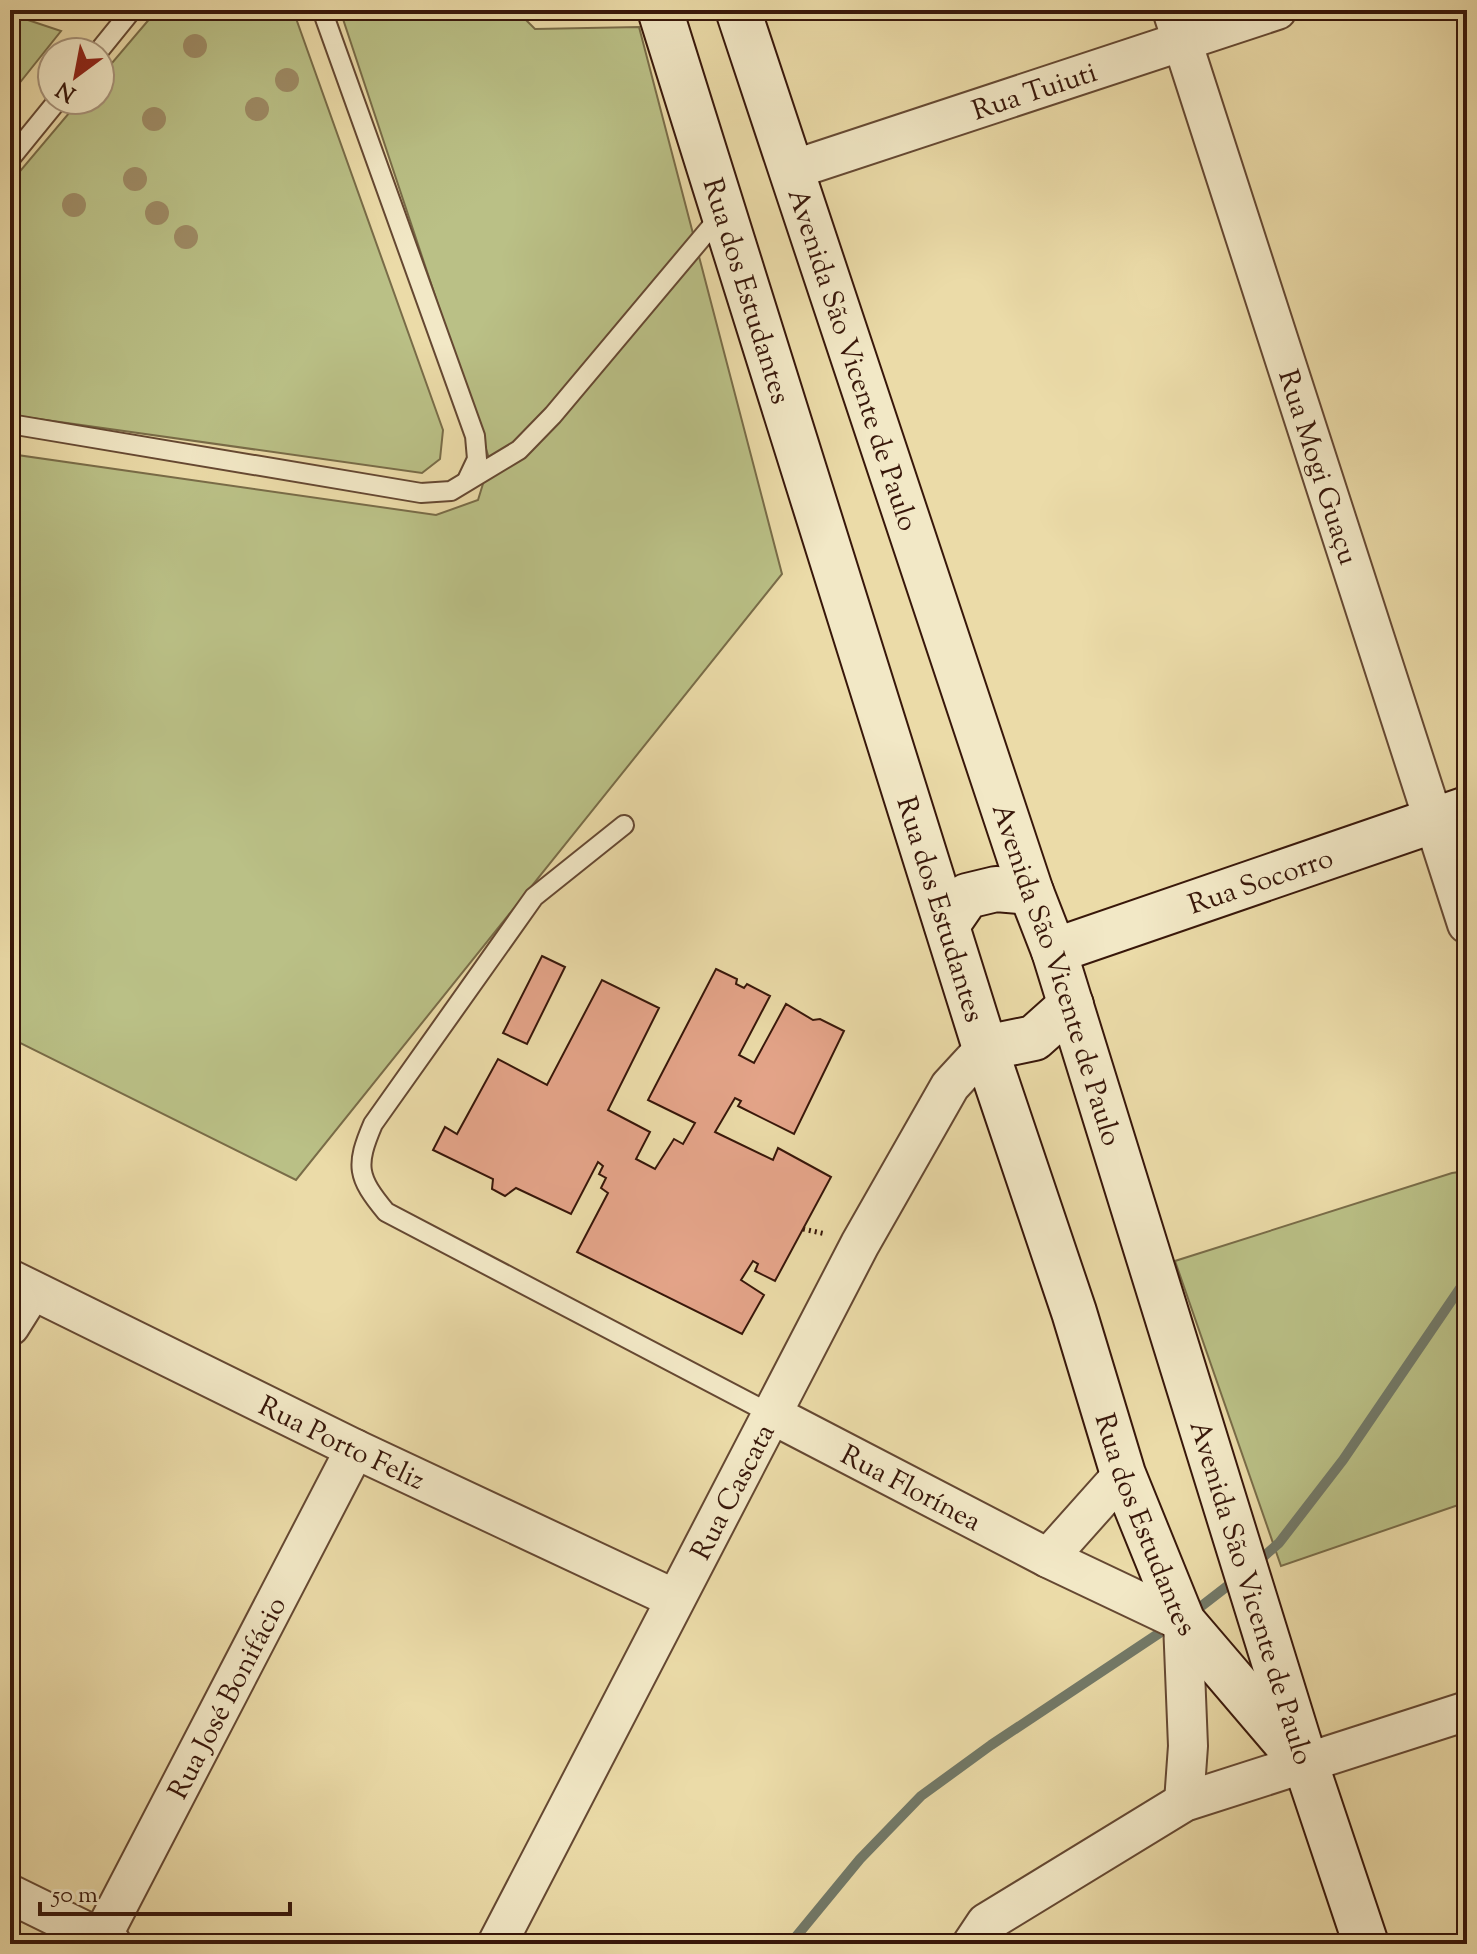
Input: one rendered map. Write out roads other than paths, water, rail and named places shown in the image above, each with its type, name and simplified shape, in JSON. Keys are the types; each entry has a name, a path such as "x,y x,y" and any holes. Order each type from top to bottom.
{"main road":[{"name":"Rua dos Estudantes","path":"660,10 985,1048 1074,1312 1123,1474 1183,1622 1306,1765"},
{"name":"Avenida São Vicente de Paulo","path":"738,10 1031,892 1054,951 1306,1765 1366,1944"},
{"name":"Rua Socorro","path":"1054,951 1451,814"},
{"path":"947,925 967,896 996,889 1031,892"},
{"path":"985,1048 1034,1038 1071,1005"}],"street":[{"name":"Rua Tuiuti","path":"789,171 1178,26 1277,10"},
{"name":"Rua Mogi Guaçu","path":"1178,26 1451,814 1467,924"},
{"name":"Rua Cascata","path":"497,1944 860,1244 941,1100 985,1048"},
{"path":"10,1326 21,1285"},
{"name":"Rua Porto Feliz","path":"21,1285 355,1449 675,1599"},
{"name":"Rua Florínea","path":"773,1415 1048,1558 1183,1622"},
{"name":"Rua José Bonifácio","path":"103,1942 355,1449"},
{"path":"1048,1558 1123,1474"},
{"path":"1183,1622 1188,1746 1184,1802"},
{"path":"972,1944 986,1923 1184,1802 1467,1711"},
{"path":"10,1894 103,1942"}],"lane":[{"path":"111,36 132,10"},
{"path":"322,10 475,436 477,459 468,478"},
{"path":"10,159 45,116"},
{"path":"10,424 433,495 451,491 519,450 553,415 724,213"},
{"path":"624,825 534,897 373,1124 360,1153 363,1184 386,1212 773,1415"}],"waterway":[{"path":"1262,1558 1279,1543 1343,1460 1467,1278"},
{"path":"1199,1608 1230,1584"},
{"path":"790,1944 860,1859 921,1796 991,1745 1164,1630"}]}
